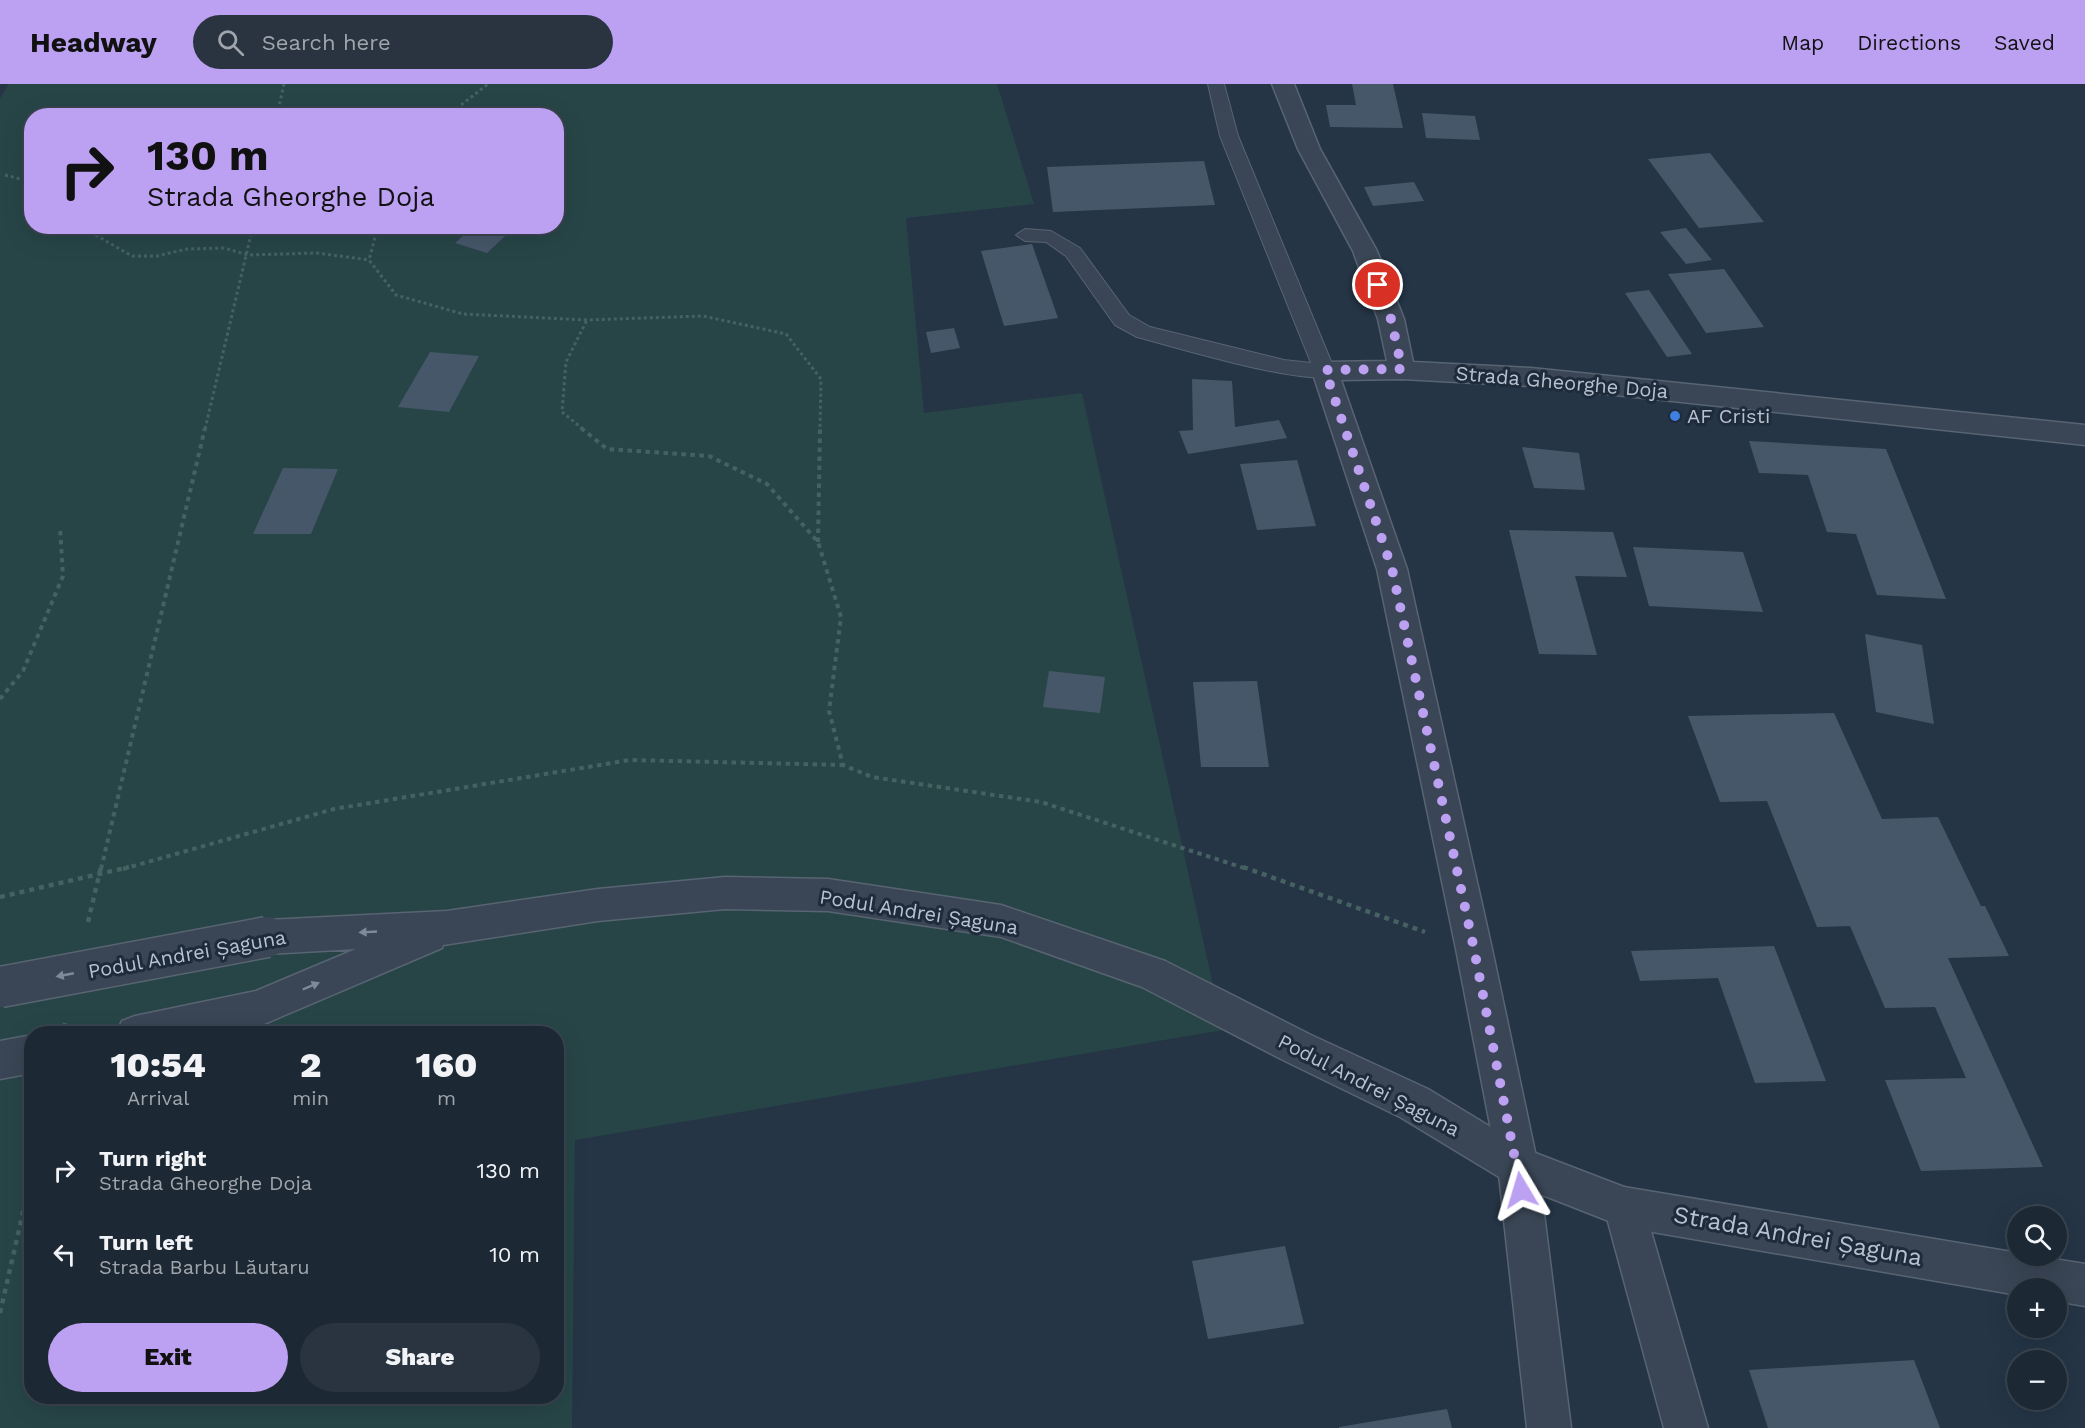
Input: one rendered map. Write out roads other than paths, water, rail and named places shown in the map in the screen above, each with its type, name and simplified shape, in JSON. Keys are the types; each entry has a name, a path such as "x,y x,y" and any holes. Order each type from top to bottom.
{"street":[{"path":"1283,84 1309,149 1365,251 1391,319 1402,369"},
{"name":"Strada Gheorghe Doja","path":"1325,370 1402,369 1531,377 2085,435"},
{"path":"1325,370 1392,569 1474,949 1518,1166 1549,1428"},
{"name":"Podul Andrei Șaguna","path":"0,987 267,936 447,928 598,905 725,893 828,895 1001,921 1152,973 1298,1048 1414,1103 1518,1166"},
{"name":"Podul Andrei Șaguna","path":"176,1026 257,1010 447,928"},
{"path":"0,1060 24,1056"},
{"name":"Strada Andrei Șaguna","path":"1518,1166 1624,1207 2085,1285"},
{"path":"1624,1207 1686,1428"}],"lane":[{"path":"1025,235 1051,237 1072,252 1122,320 1144,332 1284,367 1325,370 1229,136 1216,84"}],"place":[{"name":"AF Cristi","path":"1675,416"}]}
